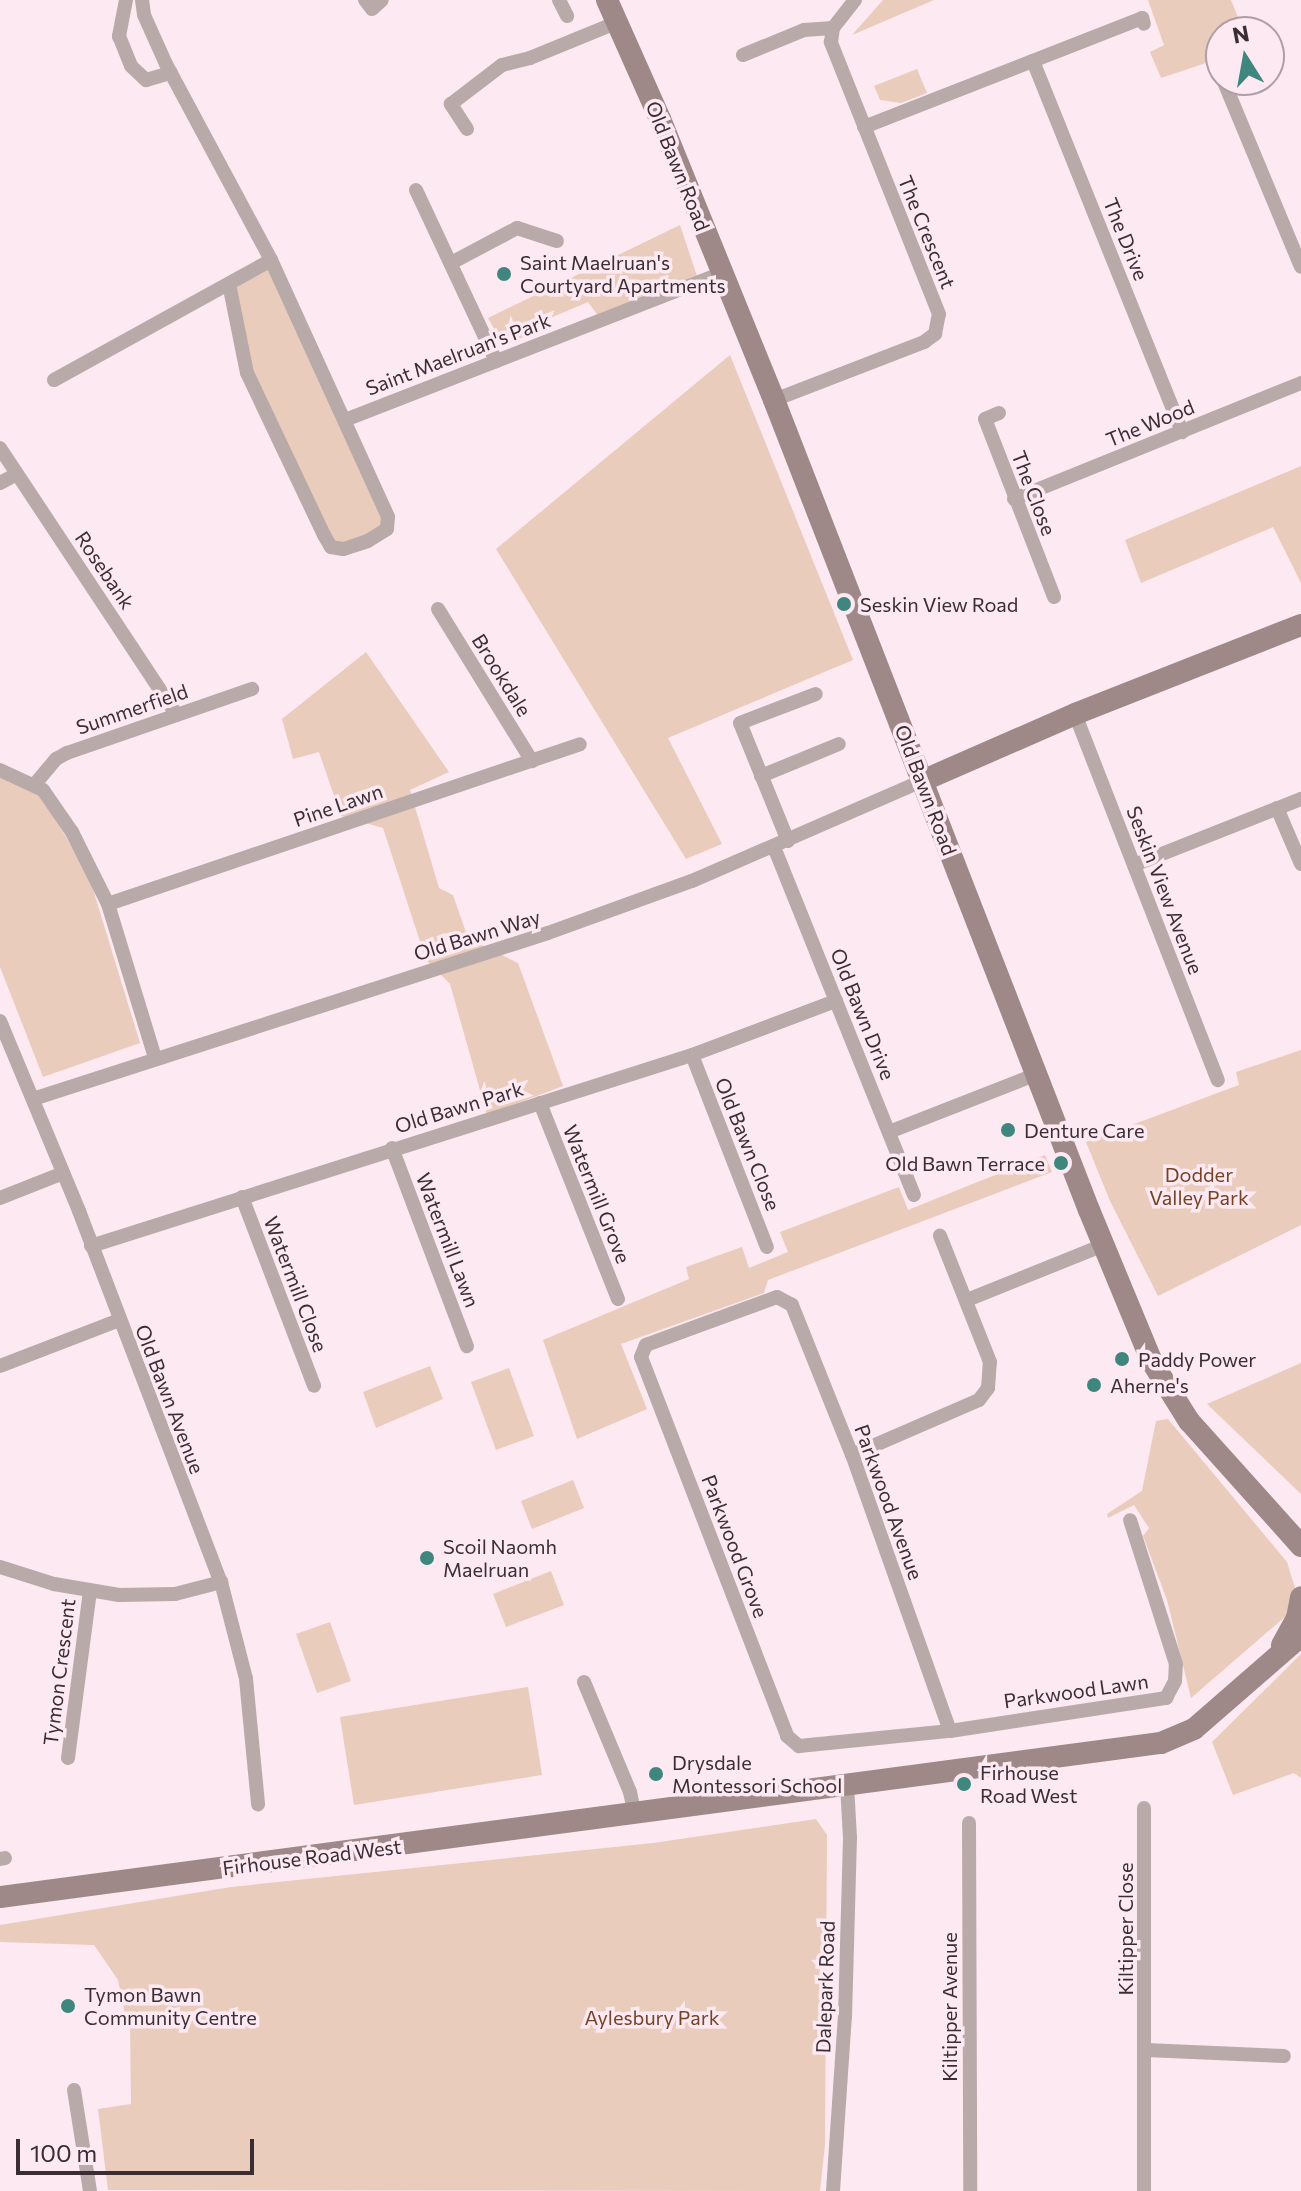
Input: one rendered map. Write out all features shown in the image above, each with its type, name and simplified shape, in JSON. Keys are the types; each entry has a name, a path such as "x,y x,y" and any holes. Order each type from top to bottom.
{"main road":[{"name":"Old Bawn Road","path":"607,0 774,400 1152,1362 1172,1396 1231,1470 1298,1543"},
{"path":"922,781 1075,714 1301,625"},
{"path":"1298,1543 1301,1563"},
{"path":"1274,1660 1297,1618 1301,1597"},
{"name":"Firhouse Road West","path":"0,1897 1161,1743 1194,1729 1301,1636"},
{"path":"1274,1660 1301,1646"}],"street":[{"path":"126,0 119,36 131,66 146,80 171,73"},
{"path":"142,0 144,15 171,73 271,260 302,335 345,420 388,517 387,529 368,541 343,549 331,547 247,373 229,284"},
{"path":"365,0 372,9 382,0"},
{"path":"559,0 567,16"},
{"path":"743,55 804,30 833,28 855,0"},
{"path":"864,127 1142,18 1144,24"},
{"path":"467,129 451,104 502,65 530,58 618,22"},
{"name":"The Crescent","path":"774,400 923,343 935,334 939,314 831,42 833,28"},
{"name":"The Drive","path":"1033,61 1182,432"},
{"path":"1230,96 1301,267"},
{"path":"416,190 496,361"},
{"path":"451,263 517,228 557,241"},
{"path":"54,380 271,260"},
{"name":"Saint Maelruan's Park","path":"345,420 720,274"},
{"name":"The Wood","path":"1014,499 1301,383"},
{"name":"The Close","path":"999,413 985,419 1054,597"},
{"name":"Rosebank","path":"0,448 177,715"},
{"path":"0,483 17,474"},
{"name":"Brookdale","path":"438,609 532,761"},
{"name":"Summerfield","path":"35,784 56,759 67,753 252,689"},
{"name":"Old Bawn Drive","path":"816,694 740,723 761,776 781,844 836,1001 914,1195"},
{"name":"Seskin View Avenue","path":"1075,714 1218,1080"},
{"name":"Pine Lawn","path":"108,904 580,744"},
{"path":"761,776 839,744"},
{"path":"0,770 35,784 54,804 72,832 108,904 155,1058"},
{"name":"Old Bawn Way","path":"33,1099 548,933 781,844 922,781"},
{"path":"1134,865 1301,799"},
{"path":"1277,808 1301,864"},
{"name":"Old Bawn Park","path":"91,1246 692,1055 836,1001"},
{"name":"Old Bawn Avenue","path":"0,1021 63,1173 221,1582 246,1679 258,1804"},
{"name":"Old Bawn Close","path":"692,1055 767,1247"},
{"path":"889,1132 1037,1074"},
{"name":"Watermill Grove","path":"540,1103 618,1299"},
{"name":"Watermill Lawn","path":"392,1148 467,1346"},
{"path":"0,1198 63,1173"},
{"name":"Watermill Close","path":"242,1197 314,1386"},
{"path":"852,1455 979,1400 988,1388 990,1362 940,1236"},
{"path":"967,1300 1104,1245"},
{"name":"Parkwood Avenue","path":"777,1297 792,1305 852,1455 950,1731"},
{"name":"Parkwood Grove","path":"777,1297 646,1345 641,1357 779,1718 787,1736 799,1746 950,1731"},
{"path":"0,1366 119,1320"},
{"name":"Parkwood Lawn","path":"950,1731 1166,1698 1175,1681 1176,1664 1130,1520"},
{"name":"Tymon Crescent","path":"0,1567 90,1592 175,1594 221,1582"},
{"name":"Tymon Crescent","path":"68,1758 90,1592"},
{"path":"584,1682 630,1792 635,1815"},
{"name":"Dalepark Road","path":"833,2191 845,2017 850,1838 847,1784"},
{"name":"Kiltipper Close","path":"1144,1808 1144,2191"},
{"name":"Kiltipper Avenue","path":"969,1823 970,2191"},
{"path":"1146,2050 1284,2056"},
{"path":"74,2090 90,2191"}],"green space":[{"path":"883,0 934,0 852,35"},
{"path":"1148,0 1231,0 1238,16 1205,16 1205,63 1161,78 1150,52 1164,45"},
{"path":"917,69 927,93 901,103 880,100 874,86"},
{"path":"680,225 699,282 601,320 588,302 543,321 542,330 503,345 488,318"},
{"path":"271,260 387,529 331,547 247,373 229,284"},
{"path":"730,355 853,660 668,738 722,844 686,859 496,549"},
{"path":"1301,466 1301,583 1273,527 1141,583 1125,540"},
{"path":"366,652 449,772 410,790 439,888 453,895 468,938 518,963 563,1086 487,1115 450,984 426,960 383,828 341,816 319,752 293,759 282,719"},
{"path":"0,771 39,793 88,873 140,1043 43,1077 0,967"},
{"name":"Dodder Valley Park","path":"1301,1050 1301,1225 1158,1296 1110,1201 1086,1142 1239,1085 1236,1072"},
{"path":"1045,1155 1052,1172 768,1280 764,1293 621,1344 647,1409 577,1439 543,1340 689,1279 686,1267 742,1247 749,1268 788,1252 780,1232 899,1187 908,1210"},
{"path":"1301,1363 1301,1494 1207,1404"},
{"path":"430,1366 443,1399 376,1428 363,1392"},
{"path":"509,1368 534,1436 496,1450 471,1382"},
{"path":"1168,1419 1287,1562 1295,1588 1286,1616 1191,1698 1167,1600 1143,1536 1149,1528 1134,1505 1108,1518 1107,1514 1142,1491 1156,1421"},
{"path":"573,1480 584,1508 532,1529 521,1501"},
{"path":"551,1571 564,1605 506,1627 493,1594"},
{"path":"330,1622 351,1681 317,1693 296,1634"},
{"path":"1301,1654 1301,1778 1294,1773 1233,1795 1212,1742"},
{"path":"528,1687 542,1775 354,1805 340,1717"},
{"name":"Aylesbury Park","path":"816,1819 827,1835 825,2145 820,2191 108,2190 98,2109 131,2104 130,2025 127,2024 118,1980 94,1945 0,1942 0,1925 231,1887 653,1843"}],"place":[{"name":"Saint Maelruan's Courtyard Apartments","path":"504,274"},
{"name":"Seskin View Road","path":"844,604"},
{"name":"Denture Care","path":"1008,1130"},
{"name":"Old Bawn Terrace","path":"1061,1163"},
{"name":"Paddy Power","path":"1122,1359"},
{"name":"Aherne's","path":"1094,1385"},
{"name":"Scoil Naomh Maelruan","path":"427,1558"},
{"name":"Drysdale Montessori School","path":"656,1774"},
{"name":"Firhouse Road West","path":"964,1784"},
{"name":"Tymon Bawn Community Centre","path":"68,2006"}]}
